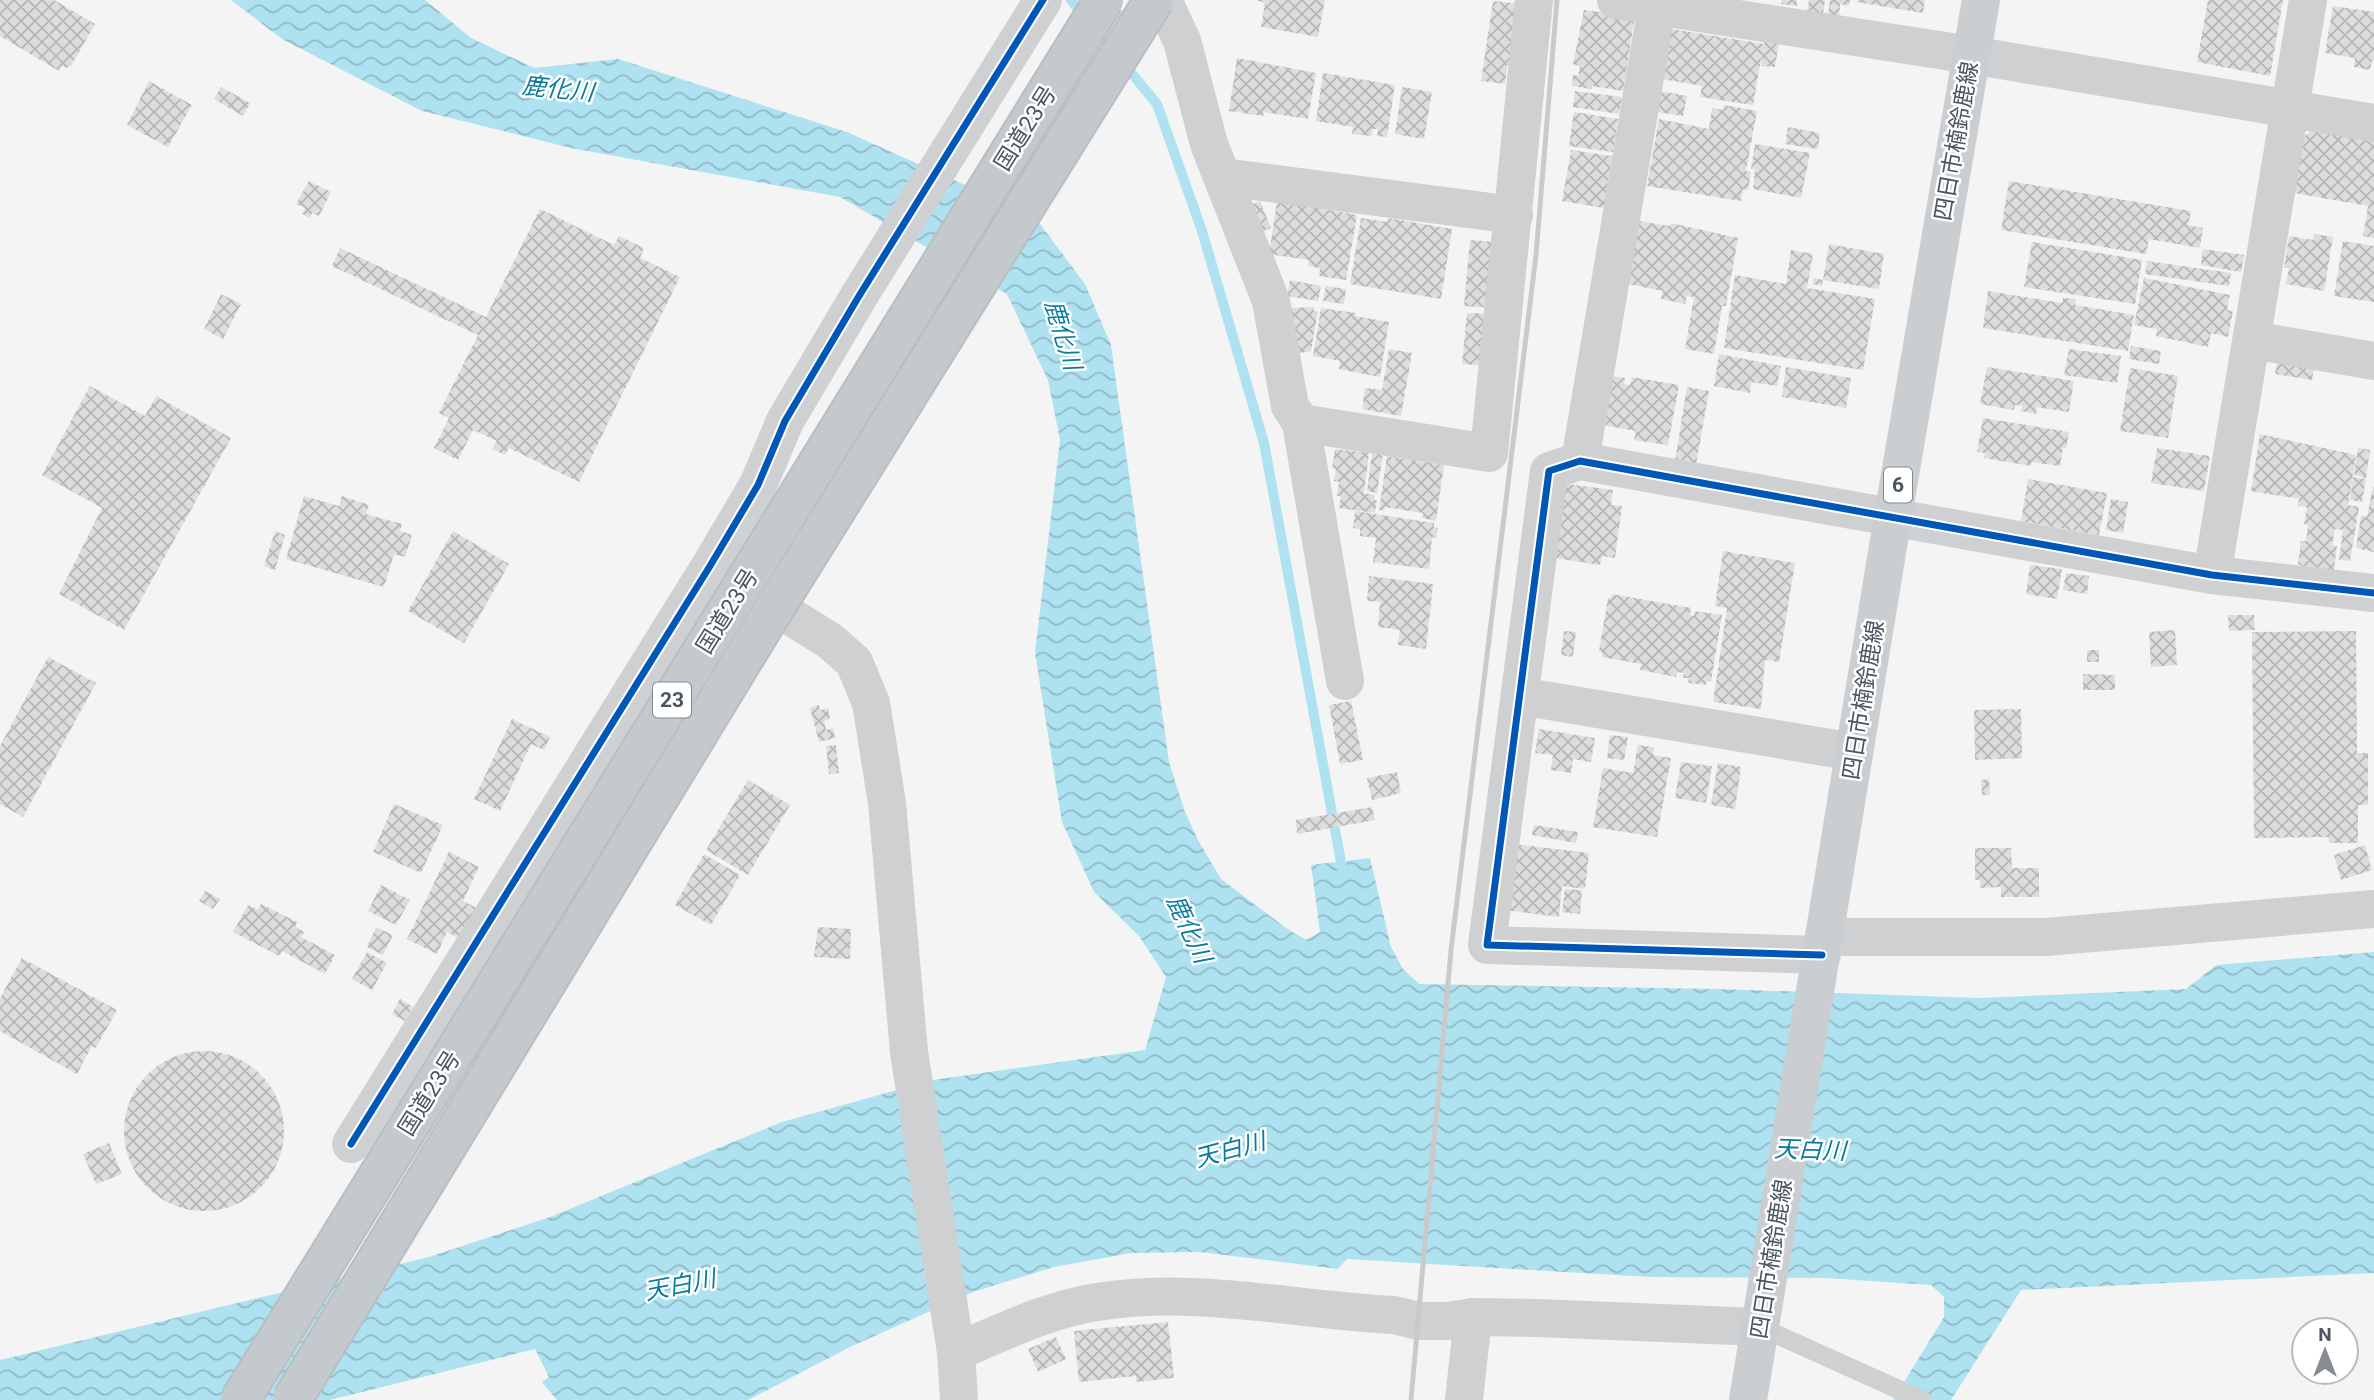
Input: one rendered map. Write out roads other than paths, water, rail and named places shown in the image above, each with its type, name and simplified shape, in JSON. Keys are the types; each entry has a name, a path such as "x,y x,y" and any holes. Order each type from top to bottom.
{"highway":[{"name":"国道23号","path":"240,1400 1104,0"},
{"name":"国道23号","path":"292,1400 772,613 1154,0"}],"main road":[{"name":"四日市楠鈴鹿線","path":"1748,1400 1980,0"}],"street":[{"path":"351,1144 710,566 758,485 785,421 859,296 1043,0"},
{"path":"1163,0 1182,41 1209,144 1272,301 1290,406 1301,423 1345,681"},
{"path":"1301,423 1489,453 1534,0"},
{"path":"1616,0 1657,3 2374,123"},
{"path":"2212,575 2308,0"},
{"path":"1580,461 1657,3"},
{"path":"1223,177 1514,215"},
{"path":"2252,340 2374,361"},
{"path":"2374,593 2212,575 1580,461 1549,471 1487,945 1822,954 2374,909"},
{"path":"710,566 830,641 854,662 871,703 887,803 909,1052 956,1352 960,1400"},
{"path":"1520,696 1854,752"},
{"path":"956,1352 1015,1326 1093,1303 1138,1297 1202,1296 1394,1315 1419,1321 1762,1313"},
{"path":"1464,1400 1473,1318"}],"lane":[{"path":"1762,1313 1922,1400"}],"water":[{"path":"231,0 425,0 471,38 534,68 618,59 847,132 1034,216 1085,284 1111,345 1169,762 1185,812 1221,879 1306,940 1320,932 1311,865 1370,858 1391,947 1403,969 1419,984 1718,989 1980,998 2186,989 2216,965 2374,952 2374,1273 2021,1290 1951,1400 1893,1400 1944,1317 1944,1297 1931,1285 1826,1278 1650,1277 1347,1259 1338,1269 1200,1252 1131,1253 1054,1267 973,1292 852,1346 748,1400 557,1400 542,1382 549,1377 535,1349 330,1400 0,1400 0,1360 429,1257 550,1217 782,1122 933,1080 1145,1050 1166,977 1139,936 1094,892 1062,822 1035,653 1060,440 1048,380 1007,294 840,197 571,148 422,111 282,39"}],"waterway":[{"path":"1071,0 1085,17"},
{"path":"1095,29 1157,104 1202,231 1264,443 1343,873"}],"railway":[{"path":"1411,1400 1451,950 1536,255 1557,0"}],"water label":[{"name":"鹿化川","path":"558,89"},
{"name":"鹿化川","path":"1063,335"},
{"name":"鹿化川","path":"1189,929"},
{"name":"天白川","path":"1230,1150"},
{"name":"天白川","path":"1810,1150"},
{"name":"天白川","path":"680,1285"}]}
